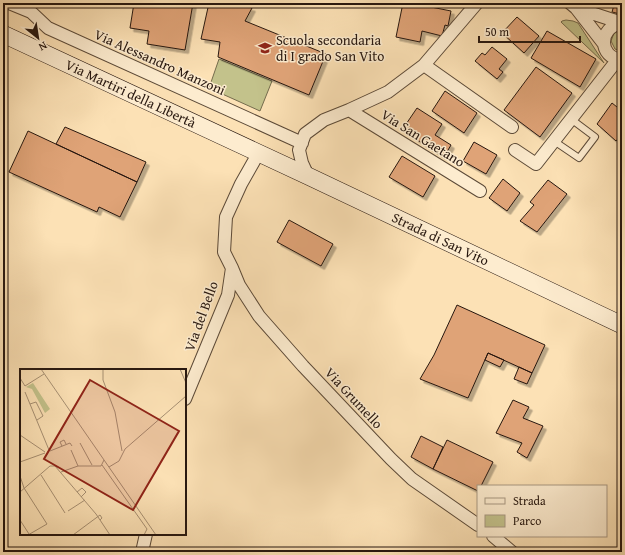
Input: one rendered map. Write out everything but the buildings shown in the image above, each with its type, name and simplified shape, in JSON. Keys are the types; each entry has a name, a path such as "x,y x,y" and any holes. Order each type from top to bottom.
{"main road":[{"name":"Via Martiri della Libertà","path":"3,34 258,154"},
{"name":"Strada di San Vito","path":"258,154 308,176 622,325"}],"street":[{"name":"Via Alessandro Manzoni","path":"9,3 30,12 48,28 302,143"},
{"name":"Via San Gaetano","path":"302,143 305,134 324,120 388,92 424,64 477,3"},
{"path":"573,5 622,23"},
{"path":"515,150 536,164 571,119 621,61 607,51 604,44 573,5"},
{"path":"604,44 606,32 616,24 622,23"},
{"path":"424,64 512,127"},
{"name":"Via San Gaetano","path":"349,110 480,192"},
{"path":"302,143 299,150 302,163 308,176"},
{"name":"Via del Bello","path":"186,397 228,295 232,268 224,252 226,217 258,154"},
{"name":"Via Grumello","path":"232,268 239,286 259,316 303,366 391,459 412,479 477,524"},
{"path":"142,552 146,535"},
{"path":"494,537 512,552"}],"lane":[{"path":"554,141 579,158 595,137 571,119"}],"green space":[{"path":"566,20 578,23 604,63 561,22"},
{"path":"618,30 622,30 622,52 615,49 611,41 614,33"},
{"path":"219,59 272,81 260,111 209,88"}],"place":[{"name":"Scuola secondaria di I grado San Vito","path":"265,48"}]}
